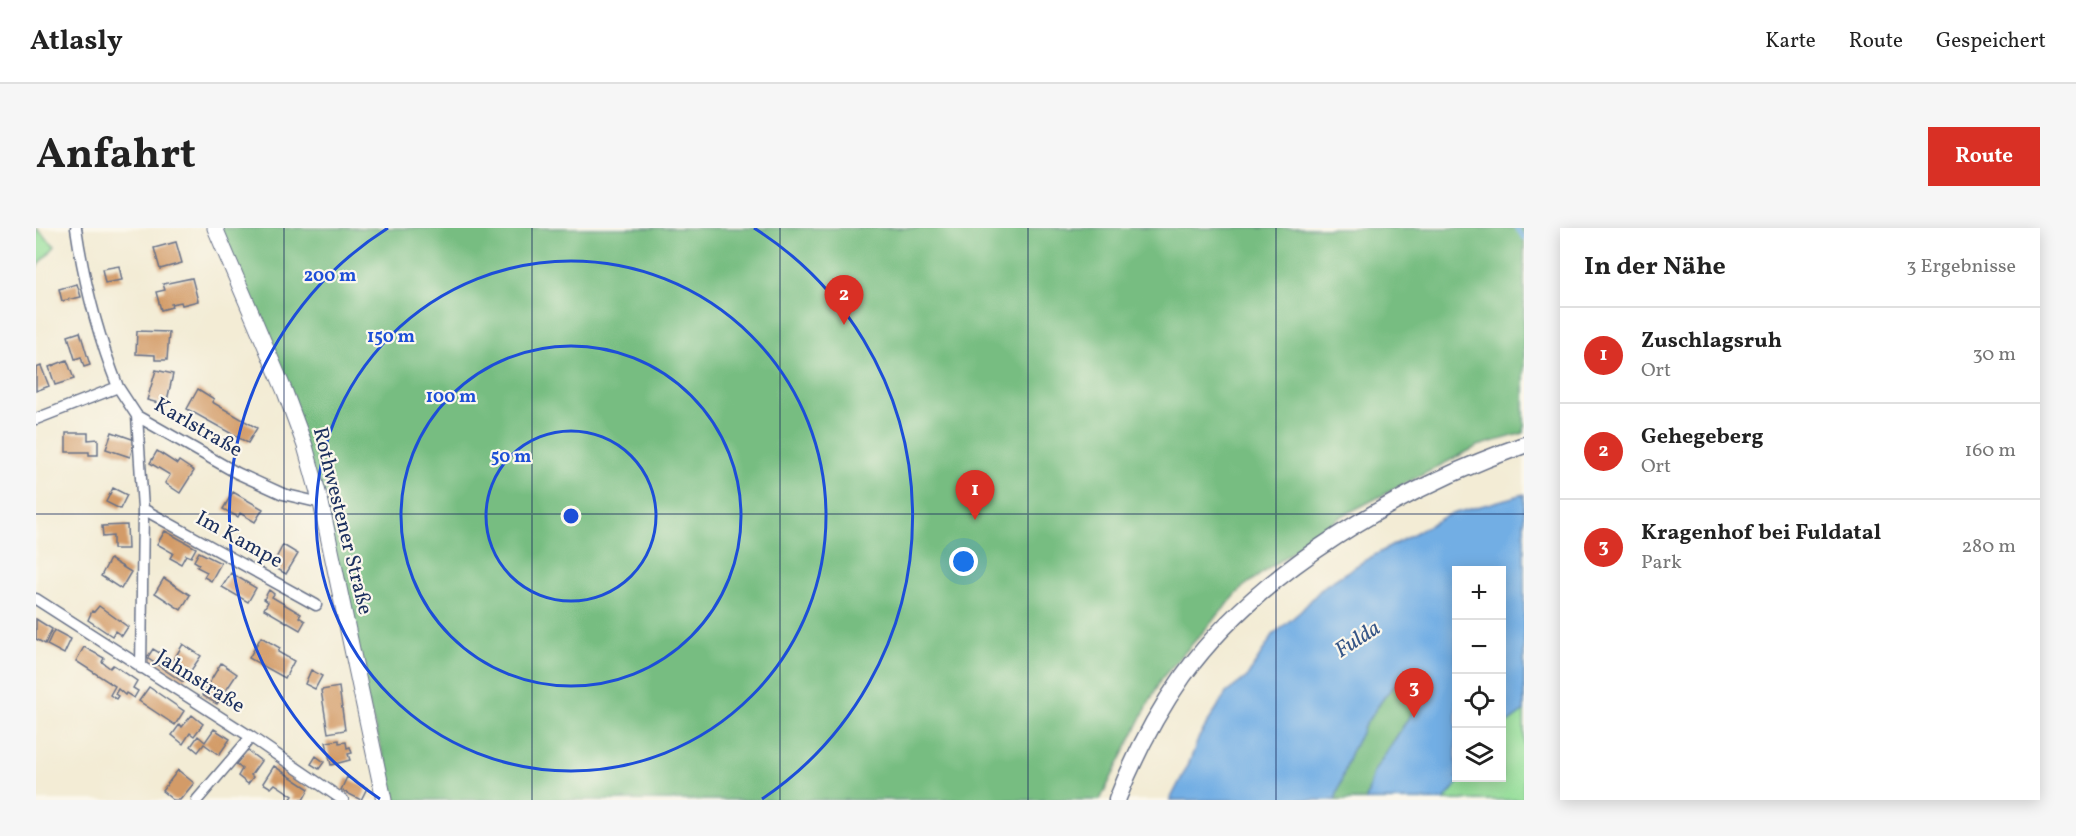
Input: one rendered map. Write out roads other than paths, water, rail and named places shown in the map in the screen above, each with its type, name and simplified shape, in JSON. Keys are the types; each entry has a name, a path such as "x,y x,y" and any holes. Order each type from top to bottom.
{"main road":[{"name":"Rothwestener Straße","path":"215,228 285,392 305,446 321,503 384,800"},
{"path":"1117,800 1143,743 1183,676 1206,647 1260,595 1323,546 1400,498 1462,468 1524,445"}],"street":[{"name":"Karlstraße","path":"76,228 94,316 118,387 137,416 237,473 283,494 321,503"},
{"path":"36,419 118,387"},
{"path":"137,416 143,509 141,668"},
{"name":"Im Kampe","path":"143,509 316,605"},
{"name":"Jahnstraße","path":"36,600 251,737 343,800"},
{"path":"197,800 251,737"}],"water":[{"name":"Fulda","path":"1524,494 1524,711 1506,724 1506,566 1452,566 1452,782 1459,782 1444,800 1366,800 1373,773 1427,690 1428,679 1421,668 1406,673 1385,696 1366,723 1350,754 1335,800 1170,800 1199,737 1226,693 1247,677 1273,635 1301,611 1323,587 1364,561 1448,515"}],"waterway":[{"path":"1516,228 1524,238"}],"place":[{"name":"Gehegeberg","path":"844,325"},
{"name":"Zuschlagsruh","path":"975,520"},
{"name":"Kragenhof bei Fuldatal","path":"1414,718"}]}
